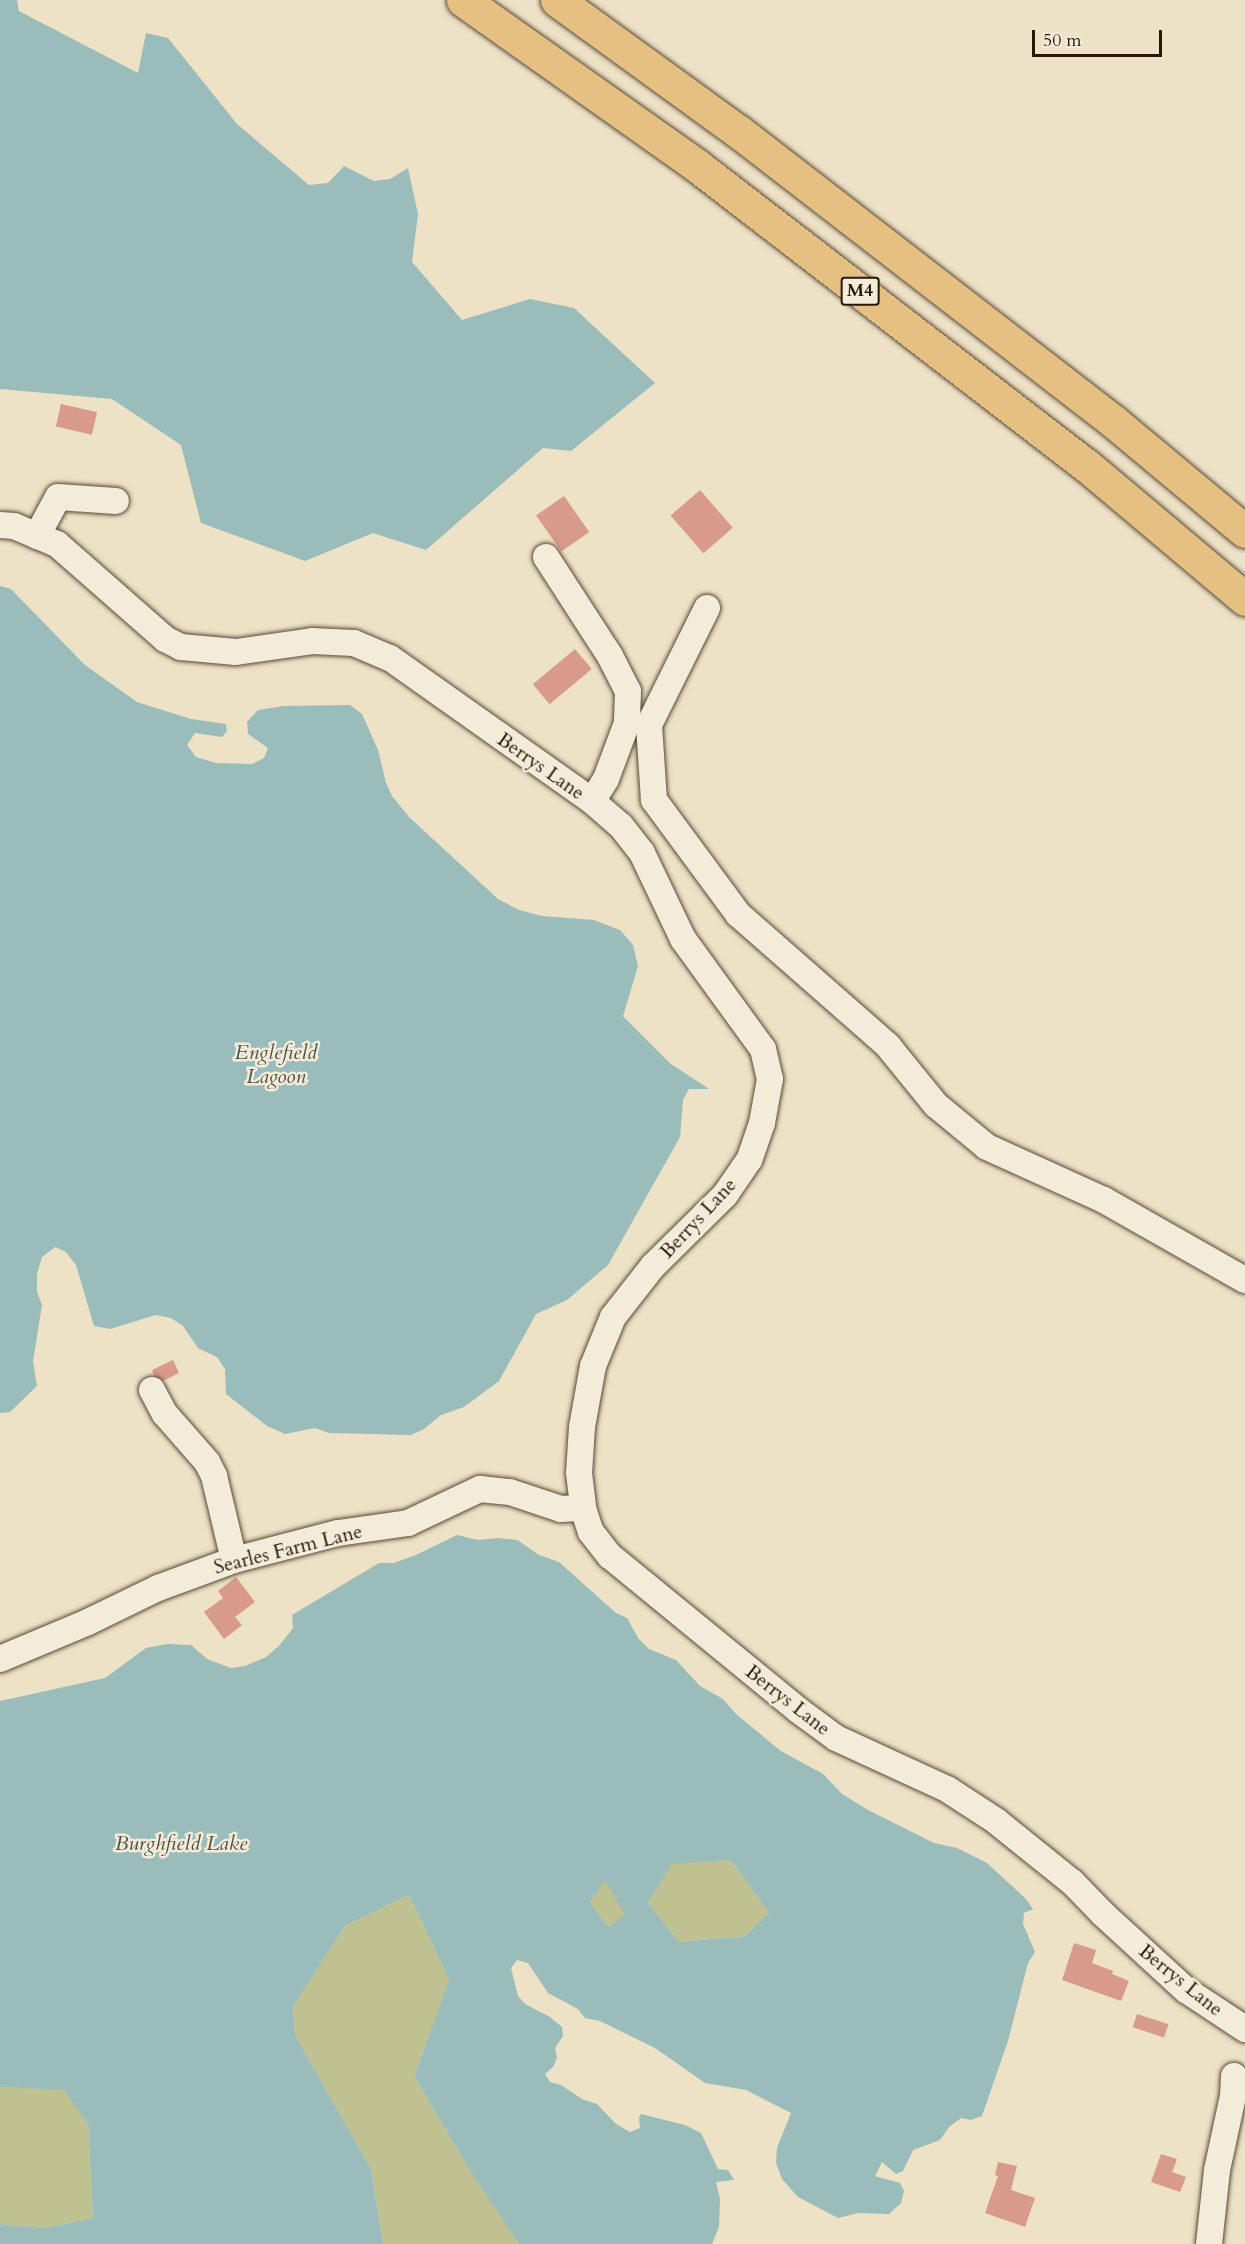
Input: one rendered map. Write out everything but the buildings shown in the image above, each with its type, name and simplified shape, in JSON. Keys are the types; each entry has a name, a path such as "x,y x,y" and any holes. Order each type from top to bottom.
{"highway":[{"name":"M4","path":"463,0 696,165 1086,465 1245,599"},
{"name":"M4","path":"556,0 739,132 1114,422 1245,531"}],"street":[{"path":"37,536 58,497 116,501"},
{"name":"Berrys Lane","path":"0,525 14,526 57,544 165,639 182,647 236,652 322,641 354,643 390,658 592,801 621,826 642,853 683,939 763,1048 770,1079 762,1123 750,1160 725,1195 653,1266 613,1317 593,1366 582,1426 579,1473 583,1508 591,1532 610,1556 798,1710 836,1738 947,1789 996,1821 1072,1882 1103,1914 1186,1990 1244,2025"},
{"path":"546,557 610,656 628,692 627,723 606,779 592,801"},
{"path":"707,608 649,725 654,800 738,914 888,1046 936,1105 987,1147 1104,1200 1245,1280"},
{"path":"152,1390 165,1414 207,1462 214,1476 234,1560"},
{"name":"Searles Farm Lane","path":"0,1659 88,1622 158,1588 234,1560 338,1533 408,1523 480,1489 510,1492 561,1509 583,1508"},
{"path":"1209,2244 1217,2170 1237,2088"}],"green space":[{"path":"731,1860 769,1913 745,1936 679,1942 648,1903 672,1863"},
{"path":"605,1879 626,1915 608,1927 590,1902"},
{"path":"409,1895 449,1980 414,2076 469,2169 519,2244 383,2244 371,2169 295,2035 293,2007 345,1926"},
{"path":"0,2087 64,2089 88,2124 93,2218 44,2228 0,2224"}],"water":[{"path":"0,0 17,0 19,11 138,73 146,33 168,38 237,124 309,185 328,183 344,166 374,181 390,179 408,168 418,214 412,262 462,320 530,299 574,308 655,383 571,451 543,448 426,550 373,533 305,561 201,523 181,445 112,399 0,389"},
{"name":"Englefield Lagoon","path":"0,586 11,589 85,665 137,702 191,719 226,724 227,731 222,737 195,733 187,745 196,757 216,763 252,764 264,758 268,748 248,734 247,722 258,710 284,706 350,705 362,714 378,750 386,783 392,796 409,817 498,899 519,910 542,916 594,920 620,930 633,945 638,966 623,1016 671,1064 709,1089 689,1089 683,1100 680,1137 608,1265 567,1300 536,1314 499,1381 464,1407 441,1415 424,1429 411,1435 329,1433 315,1428 285,1434 267,1426 226,1394 225,1369 217,1357 198,1348 183,1326 171,1318 156,1315 110,1329 94,1326 76,1265 66,1252 55,1247 42,1257 37,1274 37,1292 42,1305 33,1361 37,1386 10,1412 0,1413"},
{"name":"Burghfield Lake","path":"457,1535 478,1540 497,1538 517,1540 539,1555 559,1562 616,1613 627,1618 638,1638 649,1649 676,1660 700,1686 723,1699 736,1714 781,1751 823,1774 842,1794 868,1810 934,1843 957,1848 987,1863 1026,1899 1033,1909 1024,1913 1023,1924 1035,1952 1028,1963 1008,2041 982,2116 971,2120 961,2118 949,2127 940,2140 913,2150 903,2171 896,2174 882,2162 875,2176 900,2183 904,2191 901,2203 889,2214 858,2213 838,2218 798,2197 782,2179 776,2163 777,2148 791,2113 746,2090 705,2083 655,2048 600,2021 585,2018 578,2009 548,1993 528,1963 517,1960 511,1968 518,1996 525,2004 550,2017 562,2027 563,2036 555,2048 557,2058 553,2067 545,2074 550,2082 561,2085 582,2099 597,2104 616,2124 630,2132 640,2128 641,2114 685,2125 701,2133 718,2169 728,2170 734,2180 716,2182 720,2199 719,2227 712,2244 519,2244 469,2169 414,2076 449,1980 409,1895 345,1926 293,2007 295,2035 371,2169 383,2244 0,2244 0,2224 44,2228 93,2218 88,2124 64,2090 0,2087 0,1701 105,1678 146,1648 167,1644 191,1645 207,1659 231,1668 245,1666 266,1657 279,1646 293,1628 292,1615 379,1563 394,1563","holes":["731,1860 769,1913 745,1936 679,1942 648,1903 672,1864","605,1880 625,1915 608,1927 590,1902"]}]}
